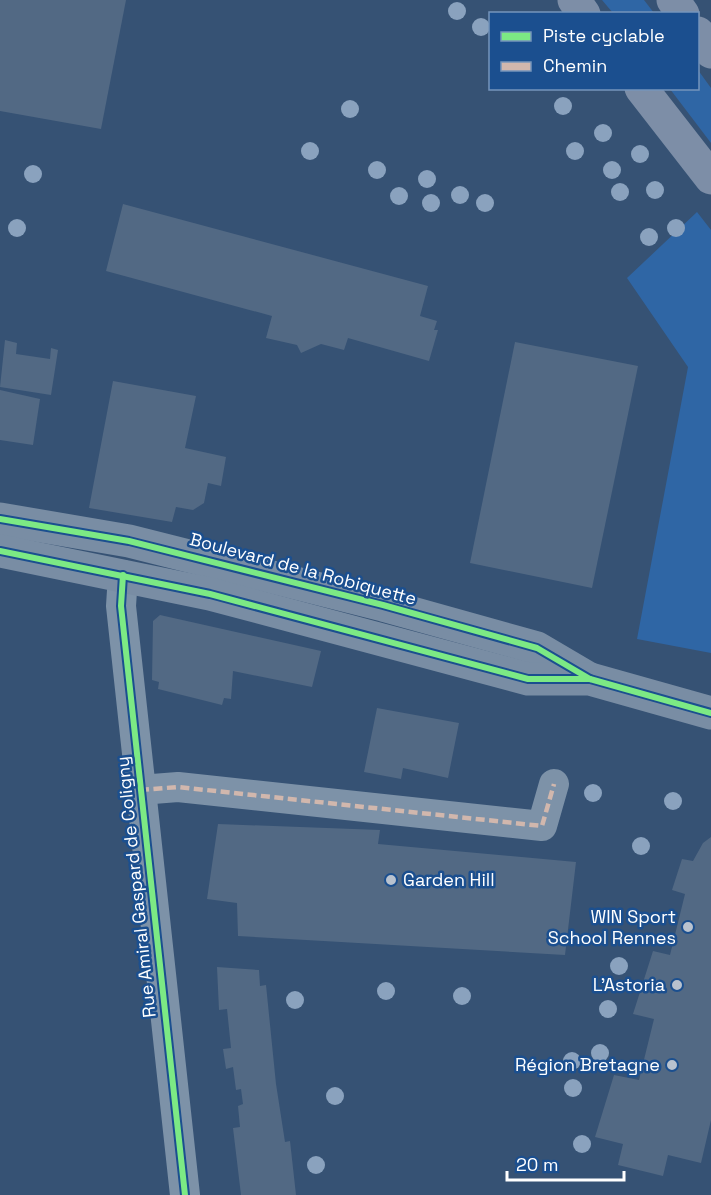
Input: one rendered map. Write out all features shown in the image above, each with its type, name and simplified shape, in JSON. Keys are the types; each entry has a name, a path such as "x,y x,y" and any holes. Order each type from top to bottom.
{"main road":[{"path":"699,34 711,52"},
{"path":"643,90 711,178"},
{"name":"Boulevard de la Robiquette","path":"0,519 129,541 382,605 537,648 590,678 711,713"},
{"name":"Boulevard de la Robiquette","path":"0,551 123,575 308,619 528,679 590,678"}],"street":[{"name":"Rue Amiral Gaspard de Coligny","path":"123,575 121,606 185,1195"},
{"path":"140,790 178,787 542,826 554,784"}],"shaded area":[{"path":"602,0 644,0 653,12 612,12"},
{"path":"699,71 711,88 711,143 671,90 699,90"},
{"path":"697,212 711,230 711,653 637,639 688,367 627,278"}],"building":[{"path":"0,0 126,0 101,129 0,111"},
{"path":"123,204 428,286 420,316 437,321 434,330 438,330 429,361 348,338 344,350 321,344 301,353 297,345 266,338 272,316 106,271"},
{"path":"5,340 17,343 16,354 50,359 51,348 58,350 51,395 0,387"},
{"path":"515,342 638,366 592,588 470,563"},
{"path":"113,381 196,396 185,448 226,457 221,486 208,483 204,503 193,510 176,507 172,522 89,508"},
{"path":"0,390 40,399 33,445 0,440"},
{"path":"160,615 321,651 312,687 233,671 231,699 224,698 222,705 158,689 159,682 152,680 153,621"},
{"path":"377,708 459,723 448,778 403,768 401,779 364,772"},
{"name":"Garden Hill","path":"218,824 380,830 378,844 576,862 565,955 238,936 237,903 207,899"},
{"name":"L'Astoria","path":"711,837 711,1120 701,1163 668,1155 663,1176 618,1165 623,1144 595,1137 614,1075 639,1080 654,1019 633,1014 653,951 670,955 685,894 672,890 682,859 693,861 703,843"},
{"path":"217,967 259,970 260,986 266,985 276,1084 285,1142 290,1141 296,1195 241,1195 233,1128 240,1127 238,1106 243,1104 241,1089 236,1090 233,1067 226,1069 223,1049 231,1048 227,1009 219,1010"}],"marked path":[{"path":"140,790 178,787 542,826 554,784"}],"cycle path":[{"path":"0,519 129,541 383,605 537,648 590,679"},
{"path":"0,551 210,594 528,679 590,679 711,713"},
{"path":"123,575 121,606 185,1195"}],"place":[{"name":"Garden Hill","path":"391,880"},
{"name":"WIN Sport School Rennes","path":"688,927"},
{"name":"L'Astoria","path":"677,985"},
{"name":"Région Bretagne","path":"672,1065"}]}
